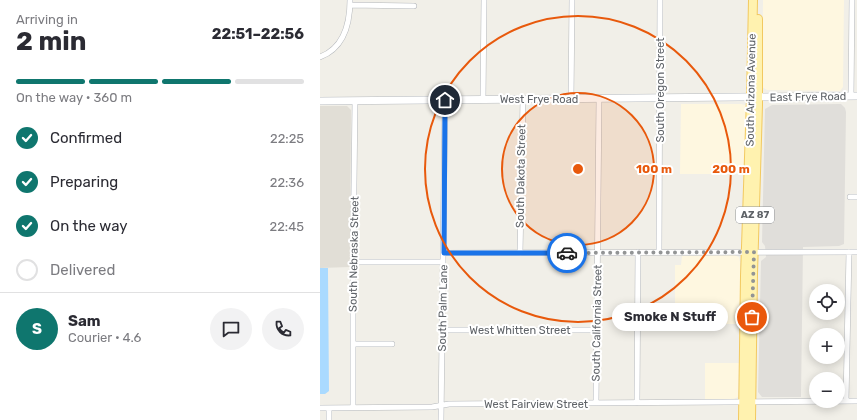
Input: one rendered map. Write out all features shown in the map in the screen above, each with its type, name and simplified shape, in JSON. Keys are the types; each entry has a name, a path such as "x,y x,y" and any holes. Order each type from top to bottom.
{"main road":[{"name":"South Arizona Avenue","path":"743,420 747,402 755,98 755,3"},
{"name":"South Arizona Avenue","path":"747,402 751,420"}],"street":[{"path":"483,100 484,0"},
{"path":"571,99 572,0"},
{"name":"South Oregon Street","path":"659,252 660,0"},
{"path":"852,0 854,96"},
{"path":"320,56 333,50 340,43 347,29 350,2 414,6"},
{"name":"East Frye Road","path":"755,98 854,96"},
{"name":"West Frye Road","path":"320,101 755,98"},
{"name":"South Dakota Street","path":"520,253 523,99"},
{"name":"South California Street","path":"596,403 599,99"},
{"name":"South Palm Lane","path":"441,420 445,100"},
{"name":"South Nebraska Street","path":"353,407 355,101"},
{"path":"850,197 857,197"},
{"path":"637,403 638,252"},
{"path":"846,401 849,252"},
{"path":"444,253 857,252"},
{"path":"354,262 444,262"},
{"name":"West Whitten Street","path":"442,330 597,330"},
{"path":"353,344 392,344"},
{"name":"West Fairview Street","path":"320,408 441,406 449,404 857,401"},
{"path":"329,408 329,420"}],"shaded area":[{"path":"763,0 844,0 843,87 840,91 767,90 762,87"},
{"path":"681,104 745,105 747,110 745,174 680,174"},
{"path":"841,104 845,108 846,112 844,244 839,246 803,247 801,397 762,397 758,392 761,261 766,257 765,246 762,242 765,109 772,105"},
{"path":"320,106 347,106 351,110 350,267 320,268"},
{"path":"734,255 739,257 740,262 740,324 675,324 675,265 681,265 682,256"},
{"path":"705,363 739,363 738,397 732,400 705,400"}],"water":[{"path":"320,268 328,268 329,391 325,394 320,394"}],"way so far":[{"path":"567,253 754,252 752,317"}],"place":[{"name":"Smoke N Stuff","path":"752,317"}],"route":[{"path":"445,100 444,253 567,253"}]}
